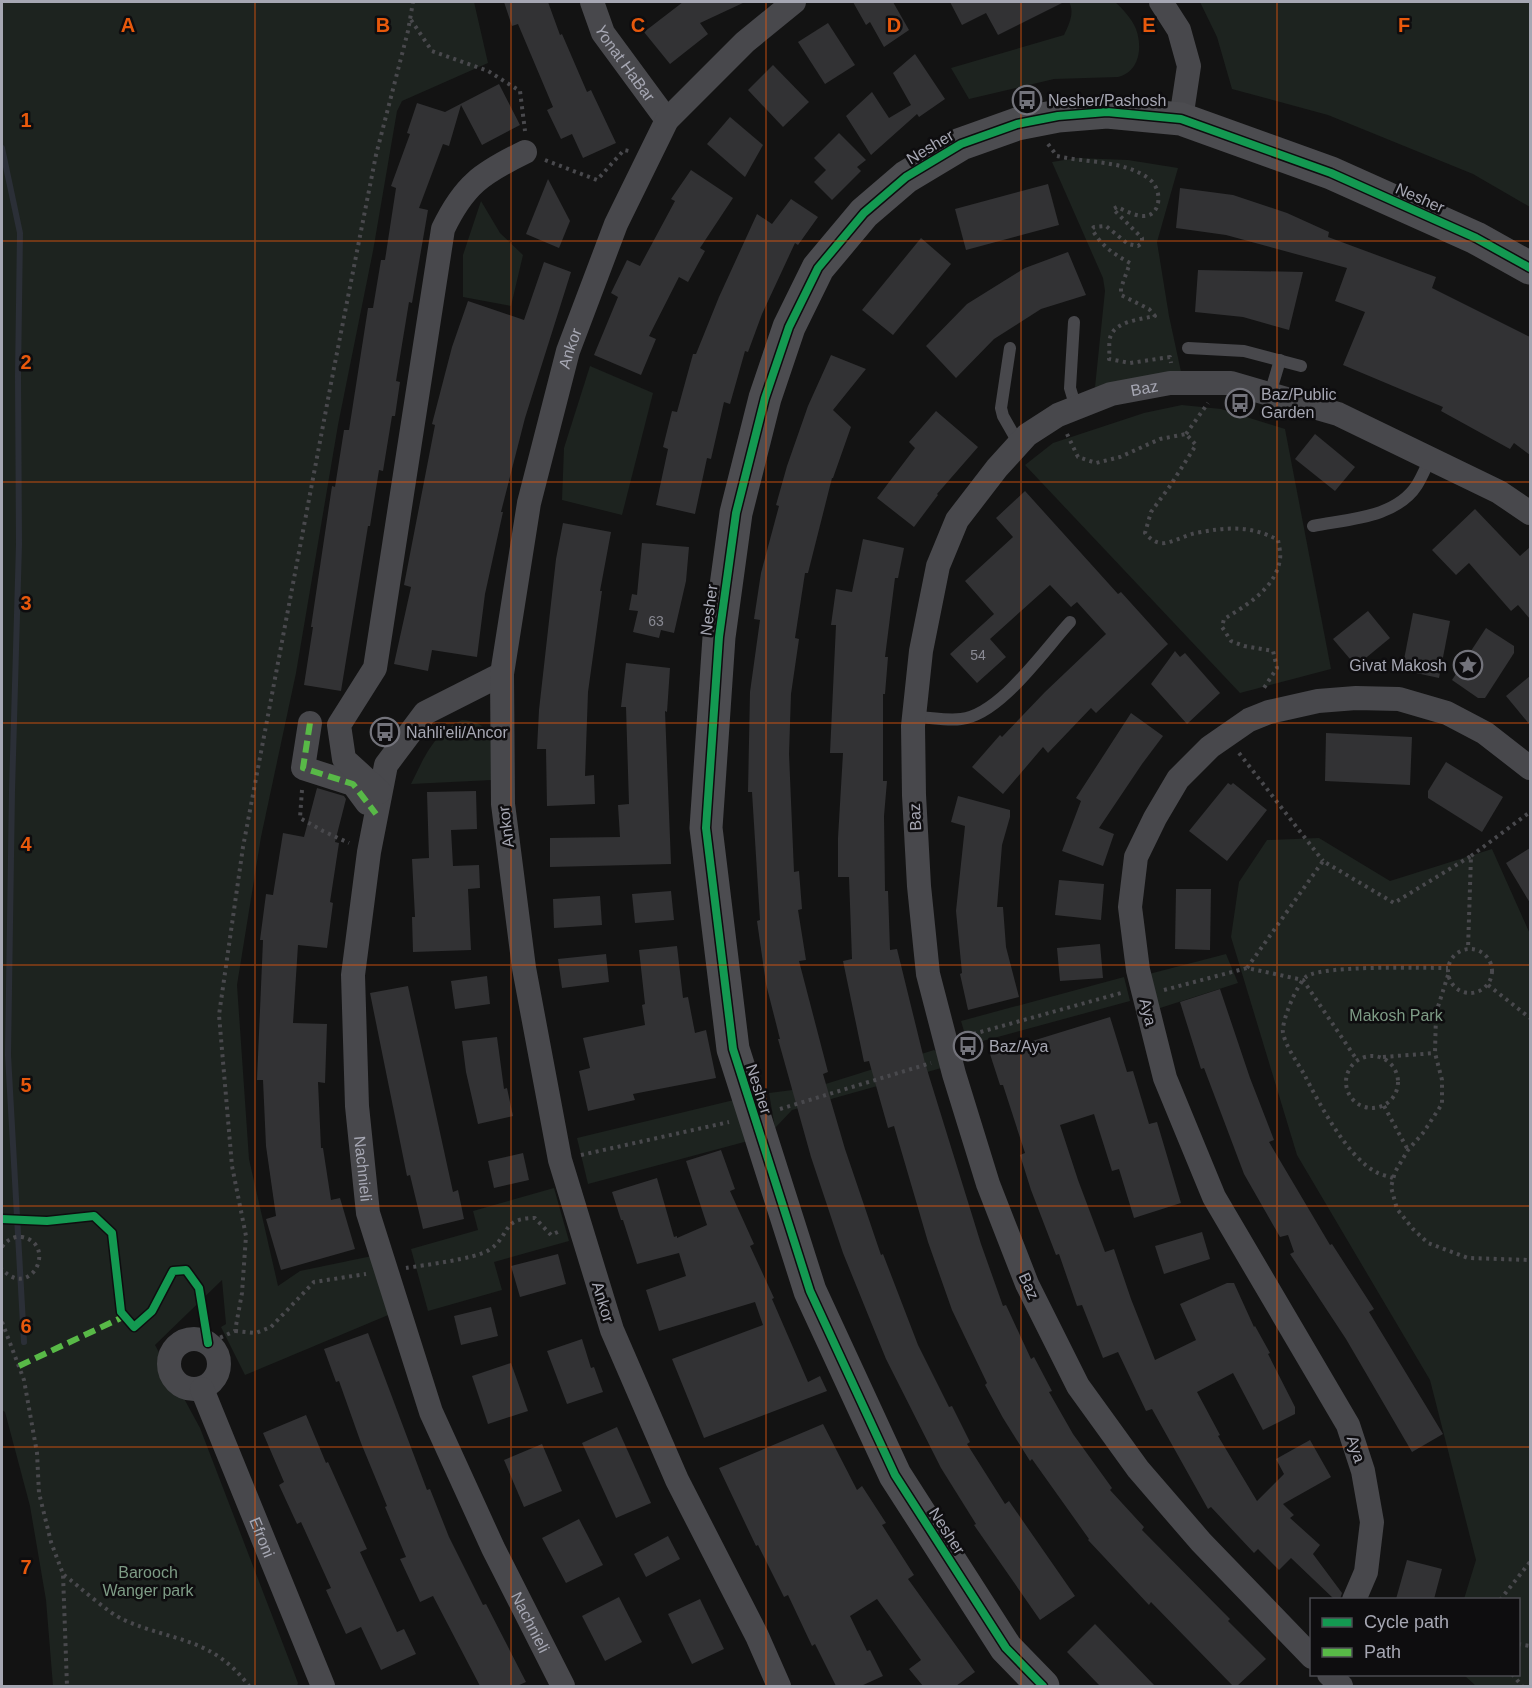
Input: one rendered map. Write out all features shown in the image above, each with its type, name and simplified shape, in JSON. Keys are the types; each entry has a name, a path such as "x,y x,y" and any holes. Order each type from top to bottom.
{"street":[{"name":"Yonat HaBar","path":"592,2 603,33 667,120"},
{"name":"Ankor","path":"779,1686 757,1636 677,1480 612,1330 560,1160 524,968 502,804 502,674 529,503 568,351 616,224 667,120 745,42 794,2"},
{"path":"1161,2 1179,30 1189,66 1181,119"},
{"name":"Nesher","path":"1043,1686 1006,1648 895,1475 810,1292 733,1049 706,828 719,637 736,513 765,398 789,327 818,268 864,213 906,177 961,144 1017,124 1058,116 1107,112 1181,119 1331,173 1476,238 1530,268"},
{"path":"378,803 344,759 339,725 375,668 443,229 454,206 469,186 494,167 526,152"},
{"name":"Baz","path":"1310,1653 1201,1542 1138,1469 1078,1386 1022,1273 988,1184 928,974 914,795 914,717 921,651 938,566 957,520 997,468 1027,435 1067,412 1111,394 1170,383 1231,383 1270,394 1338,414 1499,492 1530,513"},
{"name":"Nachnieli","path":"502,674 424,712 386,765 369,852 353,975 357,1106 368,1214 431,1412 493,1548 563,1686"},
{"name":"Aya","path":"1354,1598 1366,1572 1372,1522 1363,1471 1348,1425 1214,1197 1165,1078 1138,970 1130,908 1136,857 1178,779 1209,747 1249,720 1269,712 1318,701 1356,698 1399,699 1447,712 1485,733 1530,768"},
{"path":"310,723 303,768 353,784 378,803"},
{"path":"192,1339 208,1343 218,1356 219,1364 214,1379 202,1389 185,1388 177,1384 168,1369 168,1360 176,1345 192,1339"},
{"name":"Efroni","path":"202,1389 323,1686"}],"lane":[{"path":"1067,412 1074,322"},
{"path":"1010,348 1001,408 1019,444"},
{"path":"1188,348 1244,351 1301,366"},
{"path":"1270,394 1280,360"},
{"path":"1314,526 1383,512 1401,502 1416,486 1430,459"},
{"path":"914,717 961,719 977,715 1002,699 1070,622"}],"path":[{"path":"235,1331 242,1293 246,1236 232,1166 219,1015 243,847 333,373 376,156 413,2"},
{"path":"410,19 432,51 488,70 520,91 526,152 597,180 624,150 651,156"},
{"path":"1037,121 1051,150 1057,156 1121,167 1143,174 1151,179 1159,189 1160,196 1156,209 1149,215 1142,216 1117,207 1113,209 1142,238 1142,243 1138,246 1128,244 1106,226 1092,229 1099,241 1112,253 1130,262 1121,288 1121,295 1149,309 1155,316 1117,327 1111,335 1109,359 1130,363 1170,357 1172,372"},
{"path":"1067,412 1078,457 1096,463 1120,457 1160,439 1186,434 1224,383"},
{"path":"1186,434 1196,445 1150,512 1145,533 1151,540 1163,543 1195,533 1239,528 1262,531 1278,540 1281,557 1275,578 1248,604 1224,619 1222,627 1231,641 1244,646 1273,651 1277,668 1262,690 1269,712"},
{"path":"1226,736 1323,861 1394,903 1471,856 1530,812"},
{"path":"303,768 300,818 323,831"},
{"path":"1468,949 1471,856"},
{"path":"1247,968 1323,861"},
{"path":"1448,975 1455,988 1461,992 1476,993 1488,985 1493,971 1488,957 1476,949 1468,949 1455,955 1448,968 1448,975 1436,1013 1435,1053 1442,1080 1442,1104 1423,1133 1408,1150 1394,1178 1391,1187 1397,1209 1428,1243 1468,1258 1530,1260"},
{"path":"560,1160 754,1117 948,1049 1143,991 1247,968 1303,980 1357,1060"},
{"path":"1394,1178 1375,1172 1341,1138 1291,1052 1283,1033 1284,1016 1303,980 1321,972 1344,969 1448,968"},
{"path":"1488,985 1530,1018"},
{"path":"1382,1057 1395,1068 1399,1085 1391,1101 1384,1106 1367,1108 1352,1099 1346,1082 1351,1066 1357,1060 1374,1055 1382,1057 1435,1053"},
{"path":"1384,1106 1408,1150"},
{"path":"2,1220 47,1221 94,1216 112,1233 121,1312 134,1327 152,1311 173,1271 186,1270 199,1287 208,1343 235,1331 256,1333 271,1327 314,1282 387,1272 476,1255 488,1251 502,1238 509,1225 520,1218 535,1218 550,1235 579,1223"},
{"path":"2,1247 8,1240 22,1237 34,1244 40,1257 36,1270 25,1278 12,1278 2,1269"},
{"path":"2,1322 24,1380 37,1453 39,1492 51,1542 63,1574 67,1686"},
{"path":"1501,1598 1530,1562"},
{"path":"63,1574 122,1619 207,1648 236,1670 249,1686"}],"green space":[{"name":"Barooch Wanger park","path":"2,2 474,2 488,63 402,101 397,111 373,251 338,425 296,673 261,837 237,985 249,1159 278,1286 300,1271 372,1256 393,1313 245,1375 221,1327 226,1324 222,1280 155,1345 200,1428 298,1683 297,1686 53,1686 46,1600 30,1506 5,1412 2,1410"},
{"path":"1069,2 1115,2 1124,11 1136,29 1139,44 1138,58 1131,70 1118,77 1054,79 969,99 951,68 1064,35 1071,14"},
{"path":"1200,2 1530,2 1530,207 1473,174 1328,115 1232,89 1217,37"},
{"path":"1077,158 1128,160 1178,168 1157,242 1169,316 1183,381 1095,387 1105,291 1103,278 1052,162"},
{"path":"481,201 500,233 523,255 511,306 463,297 463,255"},
{"path":"590,366 653,393 622,515 562,500 564,448"},
{"path":"1182,405 1221,409 1285,429 1331,669 1240,693 1025,465 1053,443 1144,413"},
{"path":"462,720 474,722 488,732 492,749 492,780 411,784 437,739"},
{"name":"Makosh Park","path":"1319,838 1390,881 1492,849 1530,934 1530,1686 1476,1686 1465,1676 1520,1676 1520,1598 1464,1598 1476,1560 1430,1380 1297,1155 1231,937 1239,882 1267,840"},
{"path":"1226,954 1238,983 1157,1009 1149,974"},
{"path":"1124,977 1130,1001 968,1045 961,1021"},
{"path":"934,1050 952,1065 792,1110 775,1128 769,1093 816,1087"},
{"path":"738,1099 748,1141 588,1184 577,1138"},
{"path":"554,1188 569,1241 494,1262 502,1290 428,1311 411,1249 478,1230 473,1211"}],"building":[{"path":"504,2 548,2 560,35 562,34 587,92 591,90 616,143 583,158 572,134 561,139 547,110 553,107 518,24 512,26"},
{"path":"683,2 745,2 700,23 708,34 670,64 644,32"},
{"path":"853,2 893,2 909,30 884,47 870,22 866,25"},
{"path":"950,2 1064,2 998,35 986,13 962,25"},
{"path":"828,23 855,65 825,84 798,42"},
{"path":"915,54 945,99 919,117 917,114 871,155 846,116 872,92 889,118 911,105 893,73"},
{"path":"773,65 809,102 783,127 748,90"},
{"path":"499,84 520,125 482,145 461,105 449,146 443,144 419,208 428,210 396,381 400,382 395,416 392,416 383,471 379,470 370,526 368,526 341,691 304,685 332,486 335,487 344,430 349,430 368,308 373,308 381,260 385,260 396,188 391,186 410,134 407,133 417,103 445,112"},
{"path":"730,117 763,145 745,177 707,144"},
{"path":"839,133 866,160 857,167 861,171 832,200 814,182 826,170 814,158"},
{"path":"691,170 733,198 700,248 705,251 688,282 679,277 649,336 656,339 641,375 594,355 618,297 611,293 627,260 640,266 675,201 671,199"},
{"path":"548,179 570,221 559,248 526,234"},
{"path":"1048,184 1059,225 966,250 955,209"},
{"path":"1180,188 1233,195 1287,213 1329,232 1328,237 1436,277 1432,288 1530,337 1530,455 1514,443 1510,449 1441,411 1443,407 1343,365 1365,312 1335,301 1347,268 1226,235 1176,228"},
{"path":"791,199 818,217 798,245 795,243 762,314 748,352 745,351 730,404 724,402 711,459 707,458 695,514 656,505 668,449 663,447 672,411 677,412 693,354 696,354 757,214 772,224"},
{"path":"921,238 951,264 893,335 862,310"},
{"path":"1068,252 1086,295 1041,309 994,339 956,378 926,346 967,304 1025,268"},
{"path":"544,262 571,272 525,418 501,512 503,512 485,594 477,657 432,650 428,671 394,664 411,587 404,585 435,425 432,424 452,347 468,301 524,320"},
{"path":"1198,270 1303,272 1289,330 1243,317 1195,312"},
{"path":"831,355 866,369 833,410 851,427 832,478 808,573 805,573 795,638 799,639 791,694 789,754 794,872 799,871 802,909 798,910 806,960 799,961 828,1072 823,1074 845,1149 881,1255 883,1254 918,1345 949,1407 952,1406 970,1442 967,1444 1005,1504 1009,1501 1075,1596 1040,1620 974,1525 976,1524 941,1468 886,1359 843,1253 811,1157 778,1039 780,1039 766,984 757,921 760,920 752,792 748,792 750,692 760,620 754,619 761,573 787,466 808,406"},
{"path":"936,411 978,447 937,494 914,527 877,498 915,448 909,442"},
{"path":"1315,434 1355,467 1335,491 1295,459"},
{"path":"1025,491 1118,594 1121,592 1168,644 1096,713 1091,708 1048,753 1043,747 1003,794 972,767 1000,735 1002,737 1106,634 1077,602 1071,607 1050,585 990,639 1006,657 977,683 950,654 994,614 965,581 1013,537 996,518"},
{"path":"1475,509 1520,556 1530,547 1530,619 1518,605 1511,611 1469,563 1456,575 1432,550"},
{"path":"563,523 611,532 600,591 602,591 588,692 585,776 594,775 595,804 547,806 546,749 537,749 539,710 556,559"},
{"path":"863,539 904,548 898,578 895,578 885,657 888,657 885,694 883,694 883,781 887,781 884,816 885,891 888,891 890,950 897,949 925,1063 981,1244 1003,1306 1006,1305 1031,1359 1034,1357 1052,1391 1049,1392 1073,1434 1112,1488 1110,1490 1144,1527 1142,1530 1266,1659 1237,1686 1233,1686 1151,1602 1149,1605 1088,1540 1032,1459 1030,1461 1003,1418 985,1385 987,1383 952,1310 928,1242 894,1126 888,1128 869,1061 864,1062 843,961 852,959 849,877 838,877 843,753 830,753 836,625 831,625 836,589 852,592"},
{"path":"642,543 689,547 686,581 674,633 661,630 659,638 633,632 638,611 629,610 632,594 637,595"},
{"path":"1368,611 1390,638 1356,666 1333,639"},
{"path":"1413,613 1450,621 1439,678 1402,670"},
{"path":"1486,628 1514,646 1514,653 1485,698 1478,698 1452,680"},
{"path":"1175,651 1180,657 1185,653 1220,693 1187,724 1151,684"},
{"path":"626,663 670,668 667,712 665,711 671,864 550,867 550,838 620,837 618,805 629,804 626,707 621,707"},
{"path":"1530,676 1530,725 1506,696"},
{"path":"1131,713 1163,736 1099,828 1114,834 1103,866 1062,851 1081,801 1076,798"},
{"path":"1326,733 1412,737 1410,785 1325,781"},
{"path":"1446,762 1503,797 1482,832 1428,798 1428,791"},
{"path":"1228,783 1231,785 1233,783 1267,810 1227,861 1189,831"},
{"path":"317,788 344,796 346,799 335,842 339,843 330,902 333,903 327,948 298,945 293,1023 327,1024 325,1083 318,1082 321,1148 323,1148 331,1200 340,1198 355,1249 281,1270 266,1219 276,1216 266,1146 263,1080 257,1080 263,940 260,940 266,894 273,895 283,833 304,837"},
{"path":"476,791 477,829 451,830 453,866 479,865 480,888 468,889 471,950 413,952 412,917 415,917 412,859 429,858 427,792"},
{"path":"958,796 1010,810 1002,845 997,907 1003,907 1006,947 1019,997 968,1010 960,974 962,973 956,911 965,826 951,822"},
{"path":"1530,848 1530,903 1506,863"},
{"path":"1059,880 1104,884 1101,920 1055,915"},
{"path":"1176,889 1211,889 1210,950 1175,949"},
{"path":"671,891 674,920 635,923 632,894"},
{"path":"600,896 602,925 554,928 553,899"},
{"path":"1100,944 1103,978 1060,981 1057,948"},
{"path":"677,946 683,998 688,997 695,1033 706,1030 716,1078 633,1094 635,1100 588,1111 579,1071 590,1068 583,1038 645,1025 639,950"},
{"path":"606,954 609,982 562,988 558,959"},
{"path":"487,976 490,1004 455,1009 451,981"},
{"path":"408,986 453,1192 458,1190 464,1219 423,1229 410,1175 407,1176 370,993"},
{"path":"1220,989 1274,1140 1269,1142 1330,1245 1332,1244 1374,1309 1369,1312 1443,1434 1412,1452 1346,1339 1290,1254 1294,1252 1288,1235 1280,1237 1244,1174 1204,1068 1201,1069 1180,1002"},
{"path":"1110,1017 1127,1072 1133,1071 1149,1124 1157,1122 1181,1203 1134,1218 1119,1169 1112,1171 1094,1114 1060,1125 1105,1252 1114,1249 1155,1360 1196,1340 1180,1304 1227,1283 1234,1283 1254,1327 1270,1353 1268,1354 1295,1407 1295,1414 1263,1430 1233,1373 1197,1392 1220,1435 1218,1436 1257,1501 1284,1474 1276,1459 1310,1440 1331,1477 1283,1504 1294,1515 1290,1518 1320,1545 1313,1554 1342,1593 1340,1598 1333,1598 1291,1558 1279,1570 1258,1549 1254,1553 1211,1507 1208,1509 1152,1409 1146,1411 1118,1352 1103,1358 1082,1305 1077,1306 1059,1254 1056,1255 1031,1190 1020,1155 1025,1153 1003,1085 1000,1085 990,1054"},
{"path":"497,1037 504,1089 507,1088 513,1116 478,1124 466,1072 462,1041"},
{"path":"721,1150 735,1189 730,1191 754,1244 750,1246 808,1382 820,1376 827,1391 704,1438 672,1359 763,1325 755,1302 659,1331 646,1290 686,1276 679,1253 637,1264 612,1192 657,1178 674,1237 677,1236 677,1238 707,1225 686,1161"},
{"path":"523,1153 529,1180 494,1188 488,1161"},
{"path":"1202,1232 1210,1259 1164,1274 1155,1246"},
{"path":"558,1254 566,1284 520,1297 511,1266"},
{"path":"491,1307 498,1336 461,1345 454,1316"},
{"path":"368,1333 427,1490 430,1489 449,1537 483,1605 486,1604 526,1682 517,1686 480,1686 433,1596 420,1602 400,1559 406,1557 385,1507 387,1506 339,1381 336,1382 324,1349"},
{"path":"582,1339 591,1368 594,1367 603,1392 567,1404 547,1351"},
{"path":"511,1363 528,1411 488,1424 472,1376"},
{"path":"306,1415 367,1549 360,1552 397,1632 404,1629 416,1654 381,1670 361,1627 346,1634 326,1590 331,1588 301,1522 297,1524 279,1485 284,1482 263,1433"},
{"path":"823,1424 857,1490 862,1486 886,1523 882,1525 914,1575 908,1579 975,1672 956,1686 923,1686 909,1669 921,1660 877,1599 850,1616 867,1651 870,1650 883,1676 861,1686 836,1686 815,1644 812,1646 788,1595 784,1597 758,1545 756,1546 719,1468"},
{"path":"617,1427 651,1503 616,1518 582,1443"},
{"path":"542,1444 562,1491 524,1507 504,1460"},
{"path":"579,1519 603,1565 566,1583 542,1538"},
{"path":"668,1536 680,1559 646,1577 634,1554"},
{"path":"1407,1560 1442,1569 1434,1598 1396,1598"},
{"path":"619,1597 642,1642 605,1661 582,1616"},
{"path":"700,1599 724,1649 692,1664 668,1614"},
{"path":"1095,1624 1155,1686 1100,1686 1067,1652"}],"waterway":[{"path":"2,148 20,233 19,544 8,1055 24,1342"}],"marked path":[{"path":"310,723 303,768 353,784 376,814"},
{"path":"19,1366 125,1316"}],"cycle path":[{"path":"1043,1686 1006,1648 895,1475 810,1291 733,1049 706,828 719,637 736,513 765,398 789,327 818,268 864,213 906,177 961,144 1017,124 1058,116 1107,112 1181,119 1331,173 1476,238 1530,268"},
{"path":"2,1219 47,1221 94,1216 112,1233 121,1312 134,1327 152,1311 173,1271 186,1270 199,1288 208,1343"}],"place":[{"name":"Nesher/Pashosh","path":"1027,100"},
{"name":"Baz/Public Garden","path":"1240,403"},
{"name":"Givat Makosh","path":"1468,665"},
{"name":"Nahli'eli/Ancor","path":"385,732"},
{"name":"Baz/Aya","path":"968,1046"}]}
